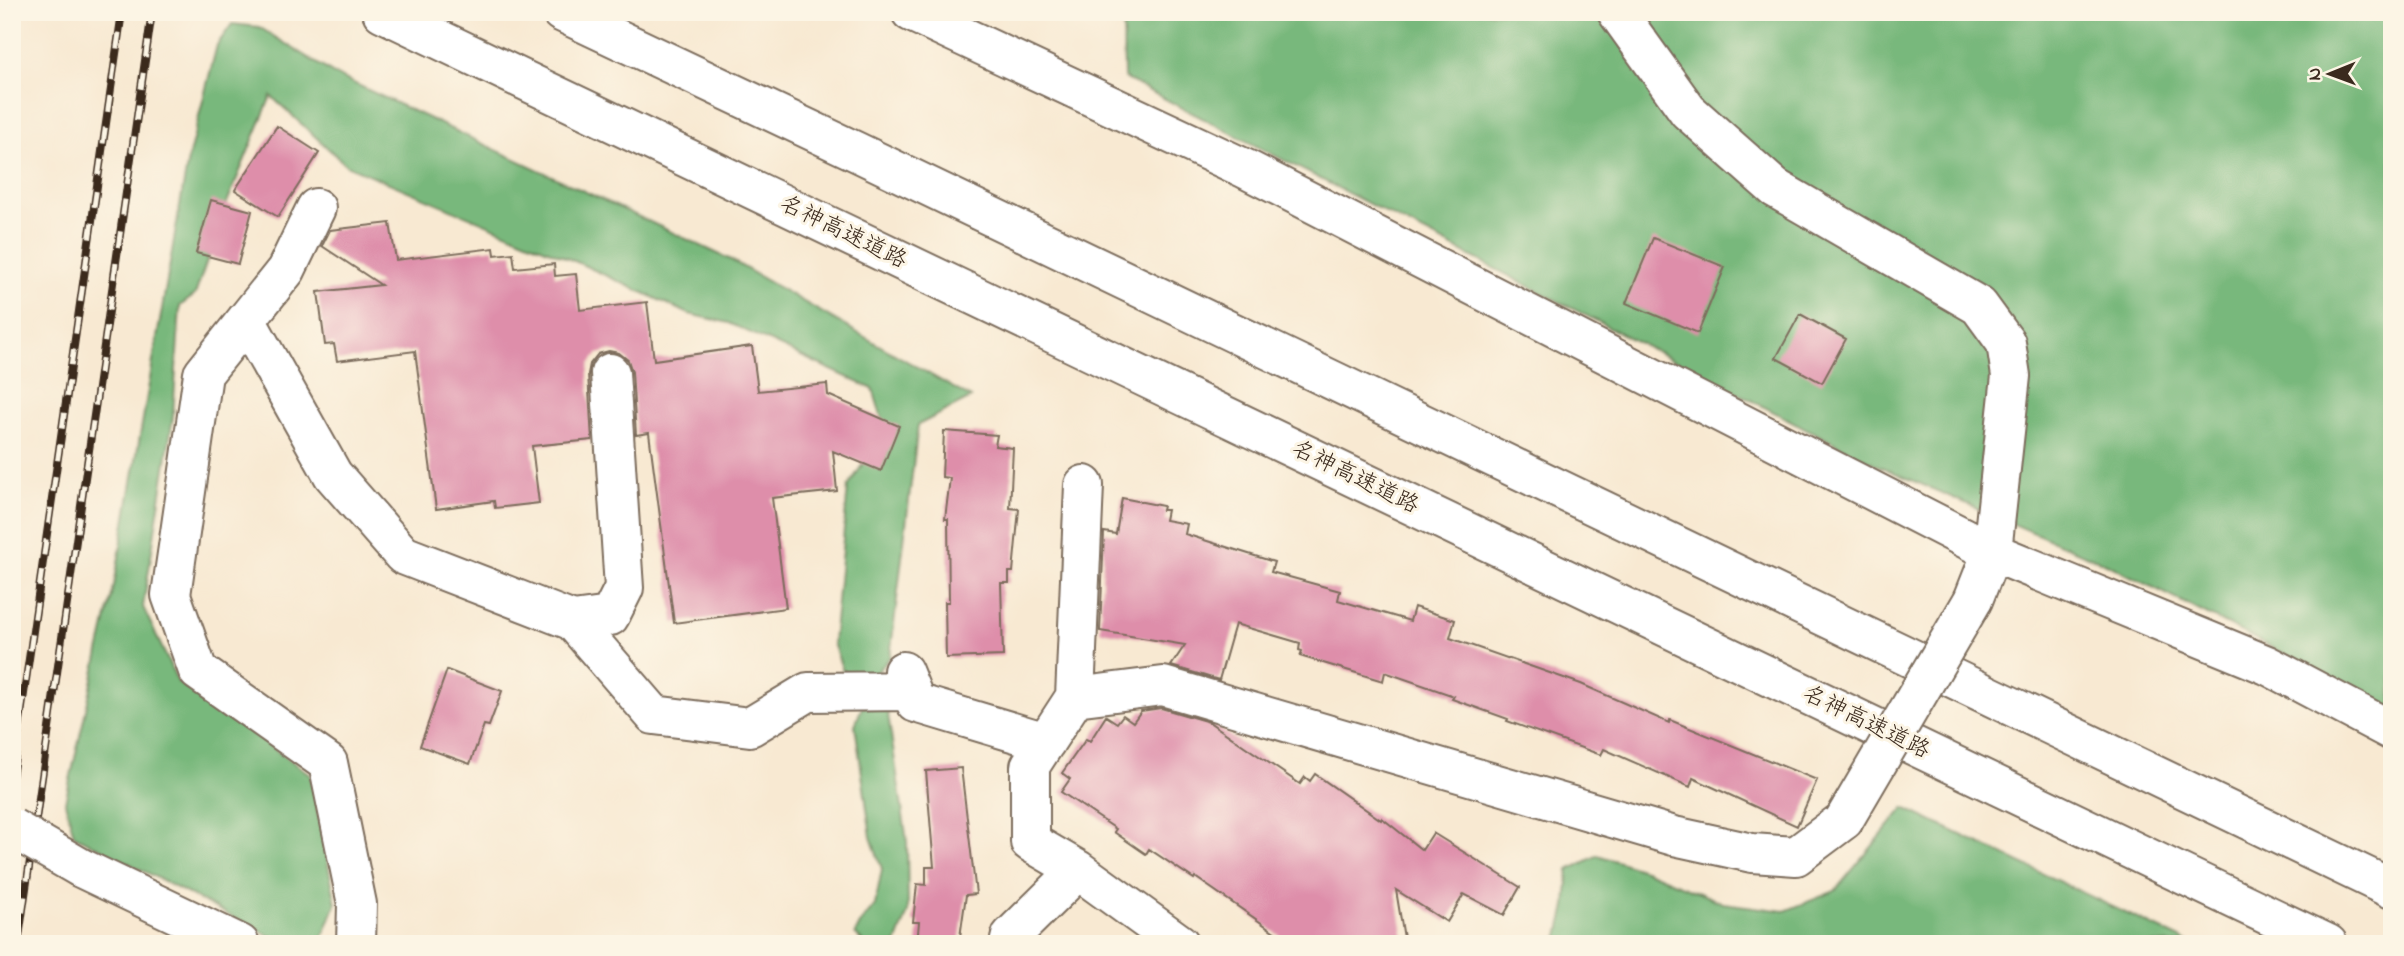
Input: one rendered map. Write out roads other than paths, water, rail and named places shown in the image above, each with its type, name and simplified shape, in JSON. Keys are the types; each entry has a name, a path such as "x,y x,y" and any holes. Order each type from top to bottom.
{"main road":[{"name":"名神高速道路","path":"382,12 2328,944"},
{"path":"561,12 2392,889"},
{"path":"911,12 1246,169 1992,552 2267,665 2392,731"},
{"path":"1075,697 1163,686 1674,836 1752,853 1796,856 1844,820 1973,600 1992,552 2011,376 2006,343 1979,306 1775,188 1688,111 1618,12"},
{"path":"316,208 286,270 203,374 171,595 198,671 328,763 357,904 356,944"},
{"path":"246,320 333,475 403,555 573,621 654,715 750,727 808,692 907,681 916,703 1046,742"},
{"path":"573,621 610,616 624,587 610,373"},
{"path":"1084,485 1075,697 1030,766 1030,842 1078,870 1180,944"},
{"path":"12,828 81,868 240,944"},
{"path":"1009,944 1011,936 1078,870"}],"railway":[{"path":"12,777 122,12"},
{"path":"18,944 152,12"}]}
